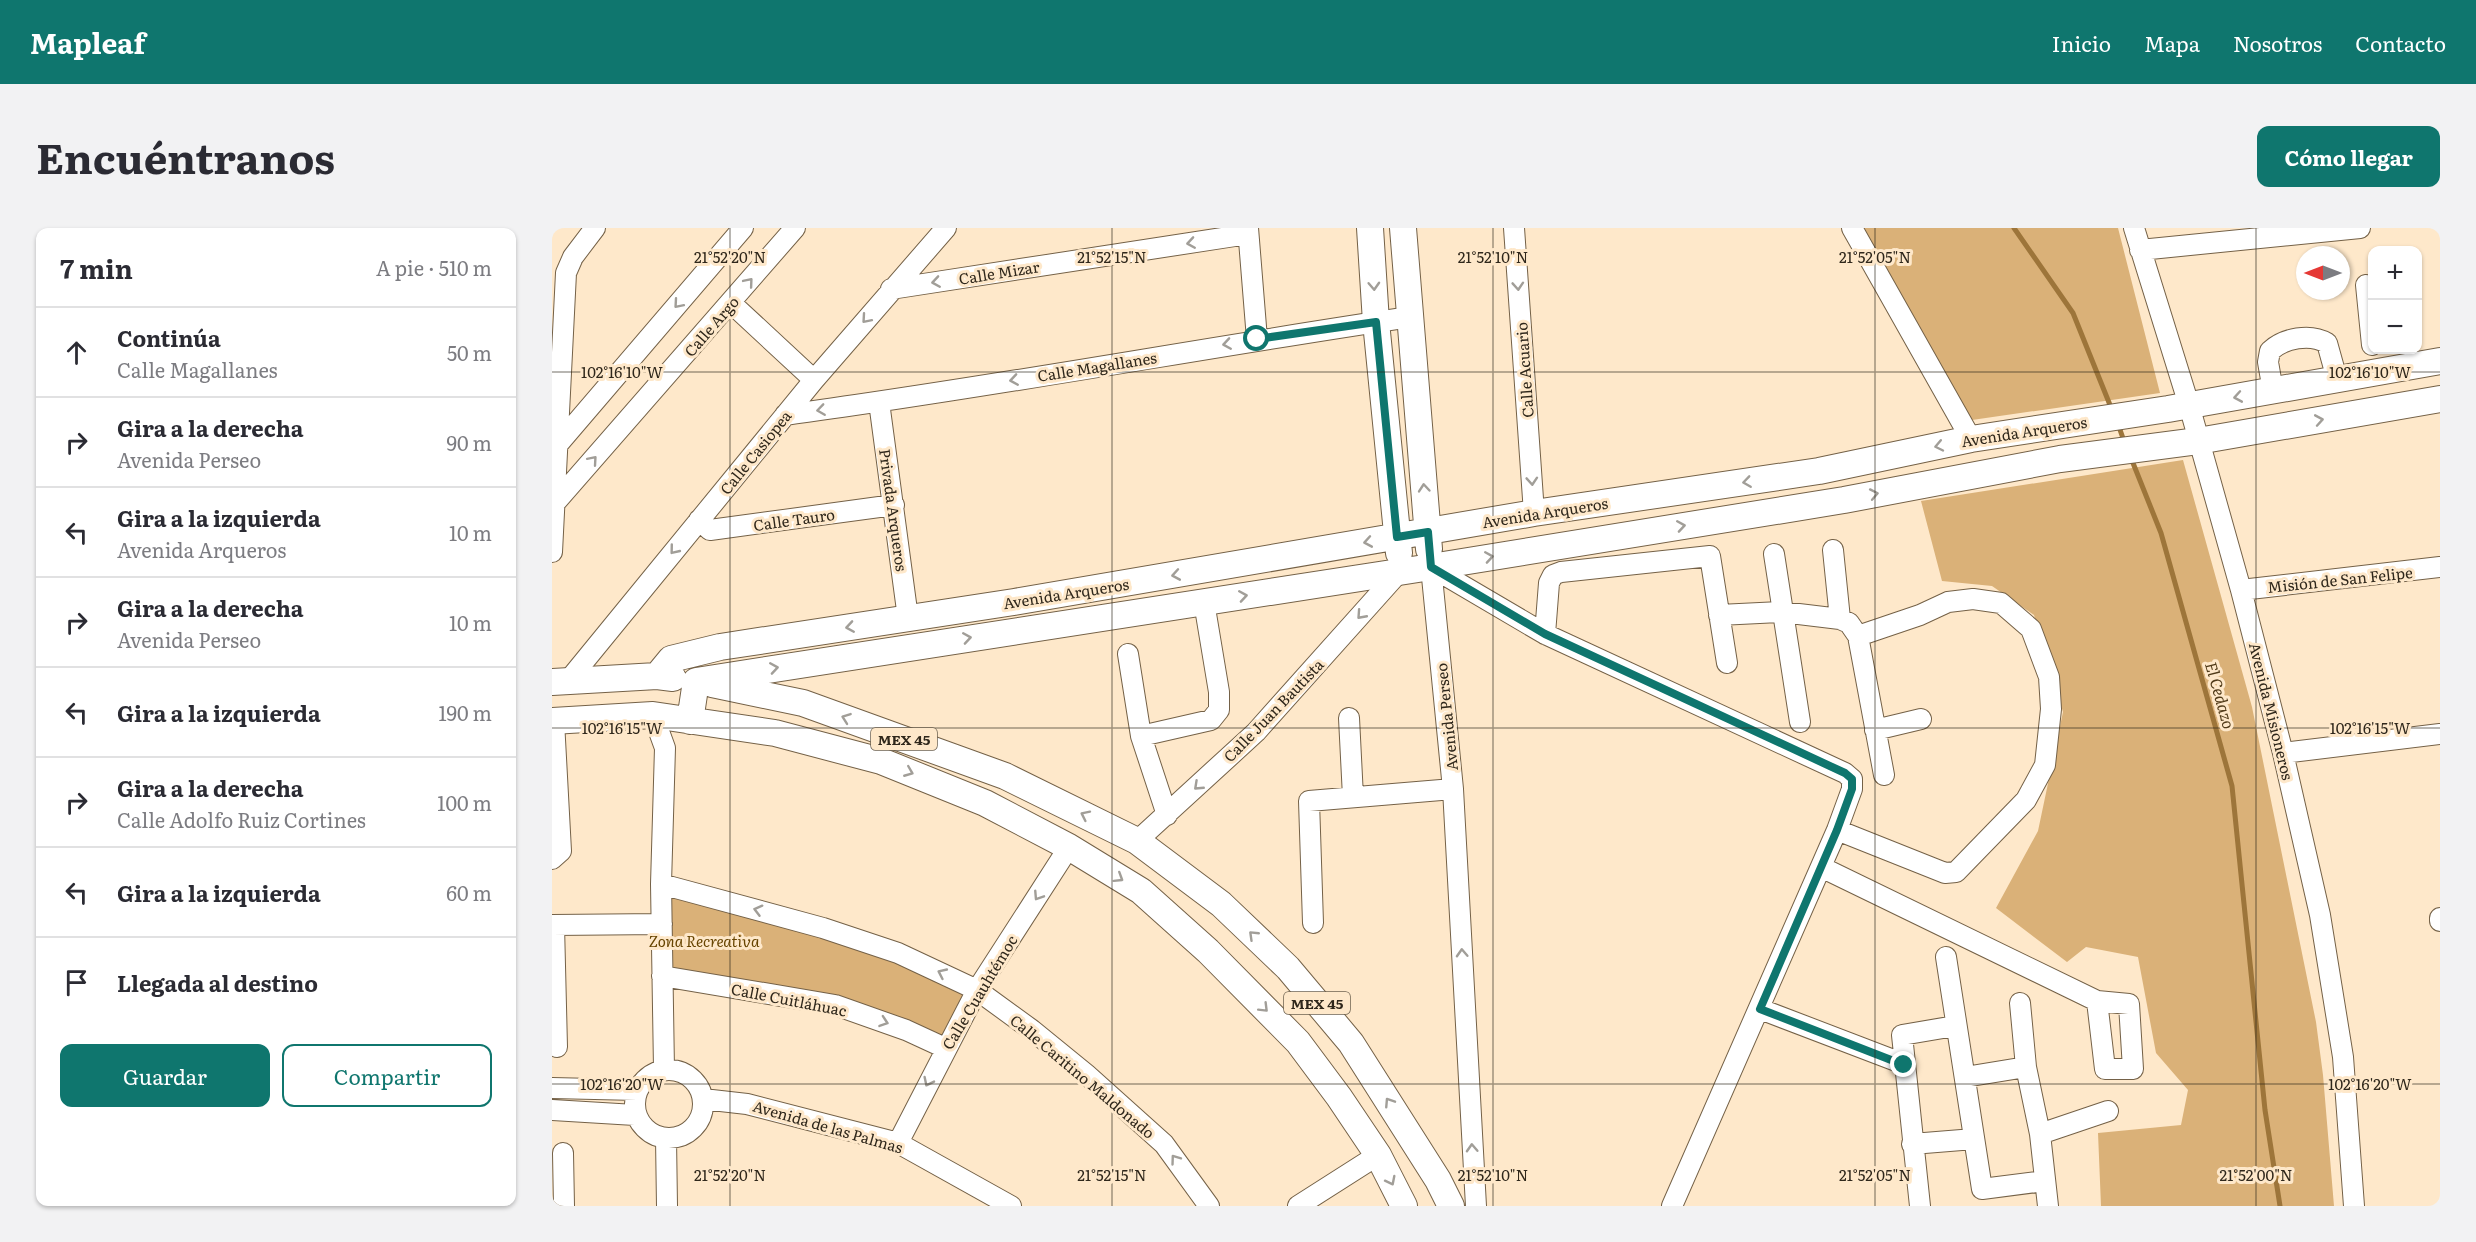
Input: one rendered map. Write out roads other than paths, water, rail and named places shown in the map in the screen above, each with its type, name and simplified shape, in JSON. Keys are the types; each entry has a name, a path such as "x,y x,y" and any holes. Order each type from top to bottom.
{"main road":[{"path":"1370,228 1376,322 1400,571"},
{"name":"Avenida Perseo","path":"1403,228 1431,567"},
{"name":"Avenida Arqueros","path":"657,676 671,659 686,654 1014,602 1534,513 1819,471 1971,439 2272,391 2337,379 2373,356 2440,361"},
{"name":"Avenida Arqueros","path":"696,681 1431,567 1844,500 2060,459 2188,441 2440,399"},
{"path":"653,715 657,676"},
{"name":"MEX 45","path":"560,681 657,676 696,681 804,703 1005,776 1137,841 1221,904 1288,968 1351,1043 1438,1180 1451,1206"},
{"path":"690,720 696,681"},
{"name":"MEX 45","path":"553,721 653,715 775,733 881,761 985,803 1069,847 1141,891 1208,951 1298,1042 1378,1155 1404,1206"}],"street":[{"path":"552,552 566,273 573,257 595,228"},
{"path":"559,443 743,228"},
{"name":"Calle Argo","path":"554,504 795,228"},
{"name":"Calle Casiopea","path":"560,681 699,520 891,289 946,228"},
{"name":"Calle Acuario","path":"1514,228 1534,513"},
{"path":"1852,228 1971,439"},
{"name":"Avenida Misioneros","path":"2134,228 2188,441 2241,590 2283,753 2320,915 2343,1057 2354,1206"},
{"path":"2140,250 2360,228"},
{"path":"1248,231 1257,339"},
{"name":"Calle Mizar","path":"891,289 1248,231"},
{"path":"2367,285 2373,356"},
{"path":"731,303 814,380"},
{"name":"Calle Magallanes","path":"785,415 879,402 1257,339 1410,317"},
{"path":"2272,391 2268,362 2270,351 2277,345 2306,337 2317,337 2328,343 2337,379"},
{"name":"Privada Arqueros","path":"879,402 908,618"},
{"name":"Calle Tauro","path":"699,520 710,530 894,506"},
{"path":"1833,550 1840,618"},
{"path":"1774,554 1800,722"},
{"path":"1545,634 1549,583 1553,575 1561,572 1710,556 1727,663"},
{"path":"1431,567 1545,634 1845,773 1852,779 1852,789 1837,830 1672,1206"},
{"name":"Avenida Perseo","path":"1431,567 1453,789 1476,1206"},
{"name":"Misión de San Felipe","path":"2241,590 2440,567"},
{"name":"Calle Juan Bautista","path":"1137,841 1256,732 1400,571"},
{"path":"1837,830 1945,873 1956,872 2026,800 2045,765 2051,710 2049,677 2031,629 2001,603 1973,599 1948,602 1920,615 1858,636"},
{"path":"1141,736 1211,720 1219,710 1219,692 1204,602"},
{"path":"1719,615 1782,612 1840,618 1849,623 1858,636 1884,775"},
{"path":"1128,654 1141,736 1167,815"},
{"path":"653,715 664,748 661,884 664,1069"},
{"path":"1349,718 1353,797"},
{"path":"664,748 690,720"},
{"path":"1875,730 1921,720"},
{"path":"552,859 561,851 553,721"},
{"path":"2283,753 2440,734"},
{"path":"1313,923 1309,801 1453,789"},
{"name":"Calle Cuauhtémoc","path":"898,1143 945,1048 977,990 1069,847"},
{"path":"1821,867 2097,1001"},
{"name":"Calle Caritino Maldonado","path":"661,884 823,928 888,949 977,990 1032,1030 1086,1074 1164,1144 1209,1206"},
{"path":"557,1047 553,925 662,924"},
{"path":"1946,957 1982,1189 2044,1181"},
{"name":"Calle Cuitláhuac","path":"662,976 835,1005 906,1030 945,1048"},
{"path":"2020,1003 2026,1067 2040,1134 2048,1206"},
{"path":"1760,1009 1904,1065"},
{"path":"1920,1206 1902,1035 1955,1026"},
{"path":"1965,1077 2026,1067"},
{"path":"664,1069 686,1073 695,1081 703,1099 698,1121 689,1132 678,1137 666,1138 654,1135 644,1128 635,1115 634,1101 637,1090 654,1072 664,1069"},
{"path":"552,1088 637,1090"},
{"name":"Avenida de las Palmas","path":"703,1099 747,1104 898,1143 1011,1206"},
{"path":"552,1110 635,1115"},
{"path":"2040,1134 2108,1111"},
{"path":"666,1138 667,1206"},
{"path":"1912,1144 1974,1138"},
{"path":"563,1154 564,1206"},
{"path":"1298,1206 1378,1155"}],"waterway":[{"name":"El Cedazo","path":"2014,228 2073,313 2112,410"},
{"name":"El Cedazo","path":"2118,424 2125,444"},
{"name":"El Cedazo","path":"2131,458 2161,533 2232,786 2265,1110 2280,1206"}],"park label":[{"name":"Zona Recreativa","path":"704,940"}]}
